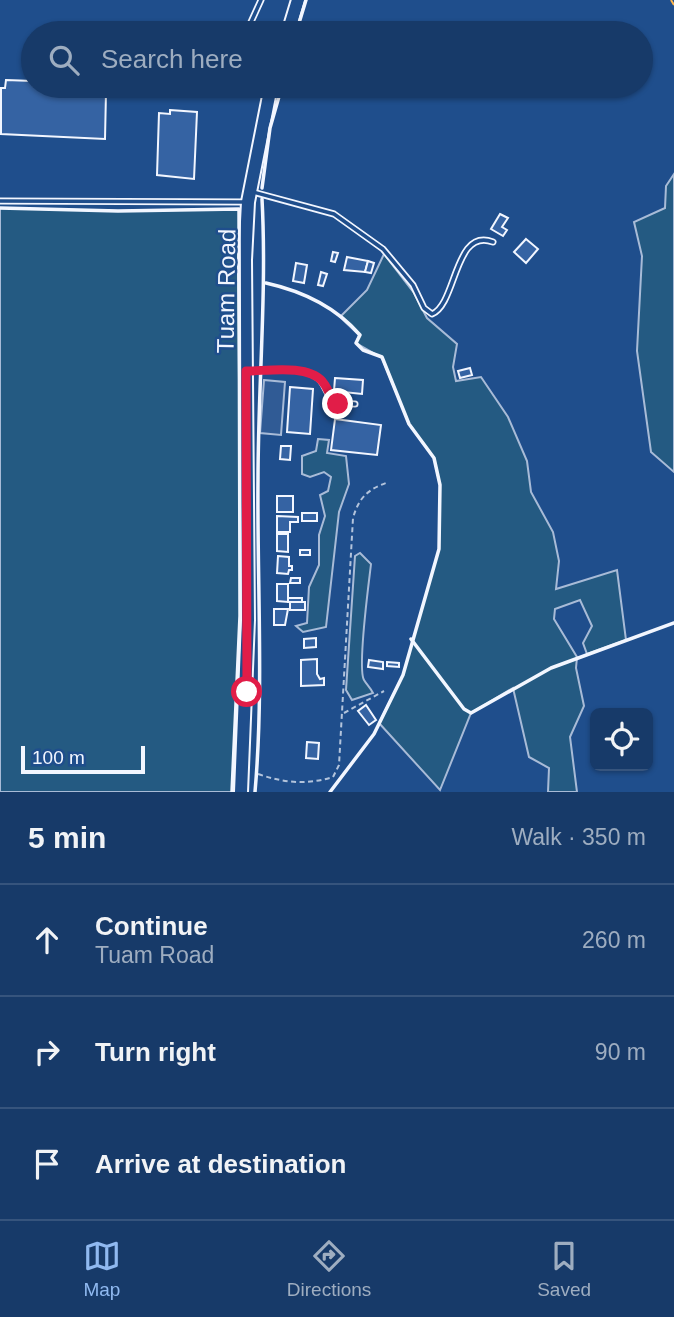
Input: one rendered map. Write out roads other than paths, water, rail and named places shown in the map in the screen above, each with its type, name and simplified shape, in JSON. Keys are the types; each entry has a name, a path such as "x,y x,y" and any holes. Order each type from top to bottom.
{"main road":[{"path":"292,21 298,0"},
{"name":"Tuam Road","path":"242,792 248,632 246,371 250,197 269,98"}],"lane":[{"path":"251,21 261,0"},
{"path":"0,201 250,197 334,214 383,249 413,285 424,308 432,314 442,306 466,251 475,242 486,239 493,242"},
{"path":"246,371 307,372 323,382 329,397 338,404 355,404"}]}
